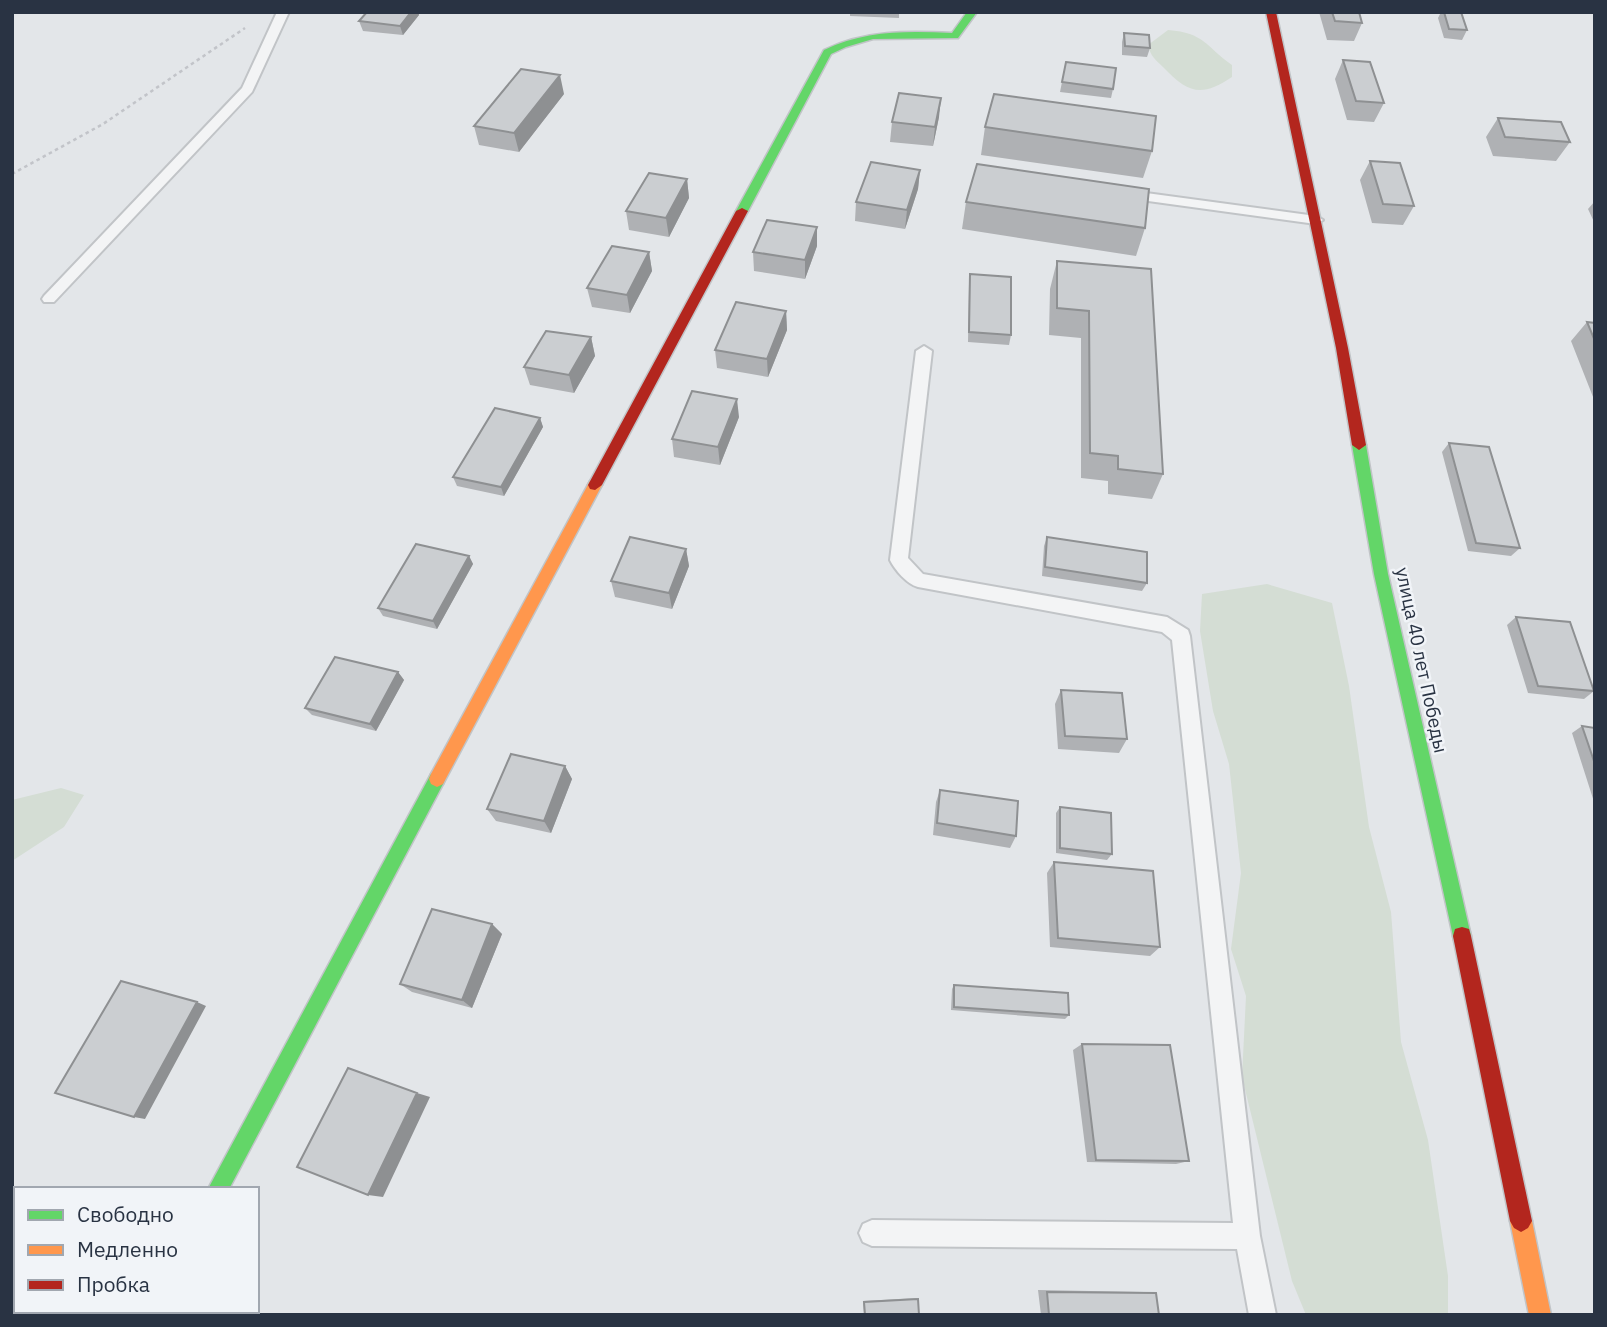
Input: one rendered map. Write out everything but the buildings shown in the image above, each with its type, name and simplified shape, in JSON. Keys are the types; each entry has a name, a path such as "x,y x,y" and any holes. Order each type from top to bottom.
{"street":[{"path":"219,1187 827,52 842,41 861,35 955,36 972,12"},
{"name":"улица 40 лет Победы","path":"1270,12 1342,348 1381,575 1478,1010 1539,1315"}],"lane":[{"path":"49,299 248,89 283,12"},
{"path":"1105,191 1316,220"},
{"path":"924,351 899,561 918,580 1167,625 1181,636 1247,1236 1263,1315"},
{"path":"872,1233 1247,1236"}],"path":[{"path":"12,174 103,124 248,25"}],"shaded area":[{"path":"1168,30 1190,34 1204,41 1232,65 1232,77 1203,90 1195,90 1180,82 1154,57 1148,45"},
{"path":"1267,584 1332,603 1349,686 1369,827 1391,912 1401,1042 1428,1140 1448,1276 1448,1315 1306,1315 1292,1281 1242,1077 1246,996 1231,949 1241,873 1229,764 1213,711 1200,631 1202,594"},
{"path":"61,788 84,795 64,827 12,861 12,800"}],"traffic: fast":[{"path":"742,211 827,52 873,36 955,36 972,12"},
{"path":"1359,445 1381,574 1462,936"},
{"path":"219,1187 437,779"}],"traffic: slow":[{"path":"437,779 595,485"},
{"path":"1521,1221 1540,1315"}],"traffic: jam":[{"path":"1271,12 1342,348 1359,445"},
{"path":"595,485 742,211"},
{"path":"1462,936 1521,1221"}]}
